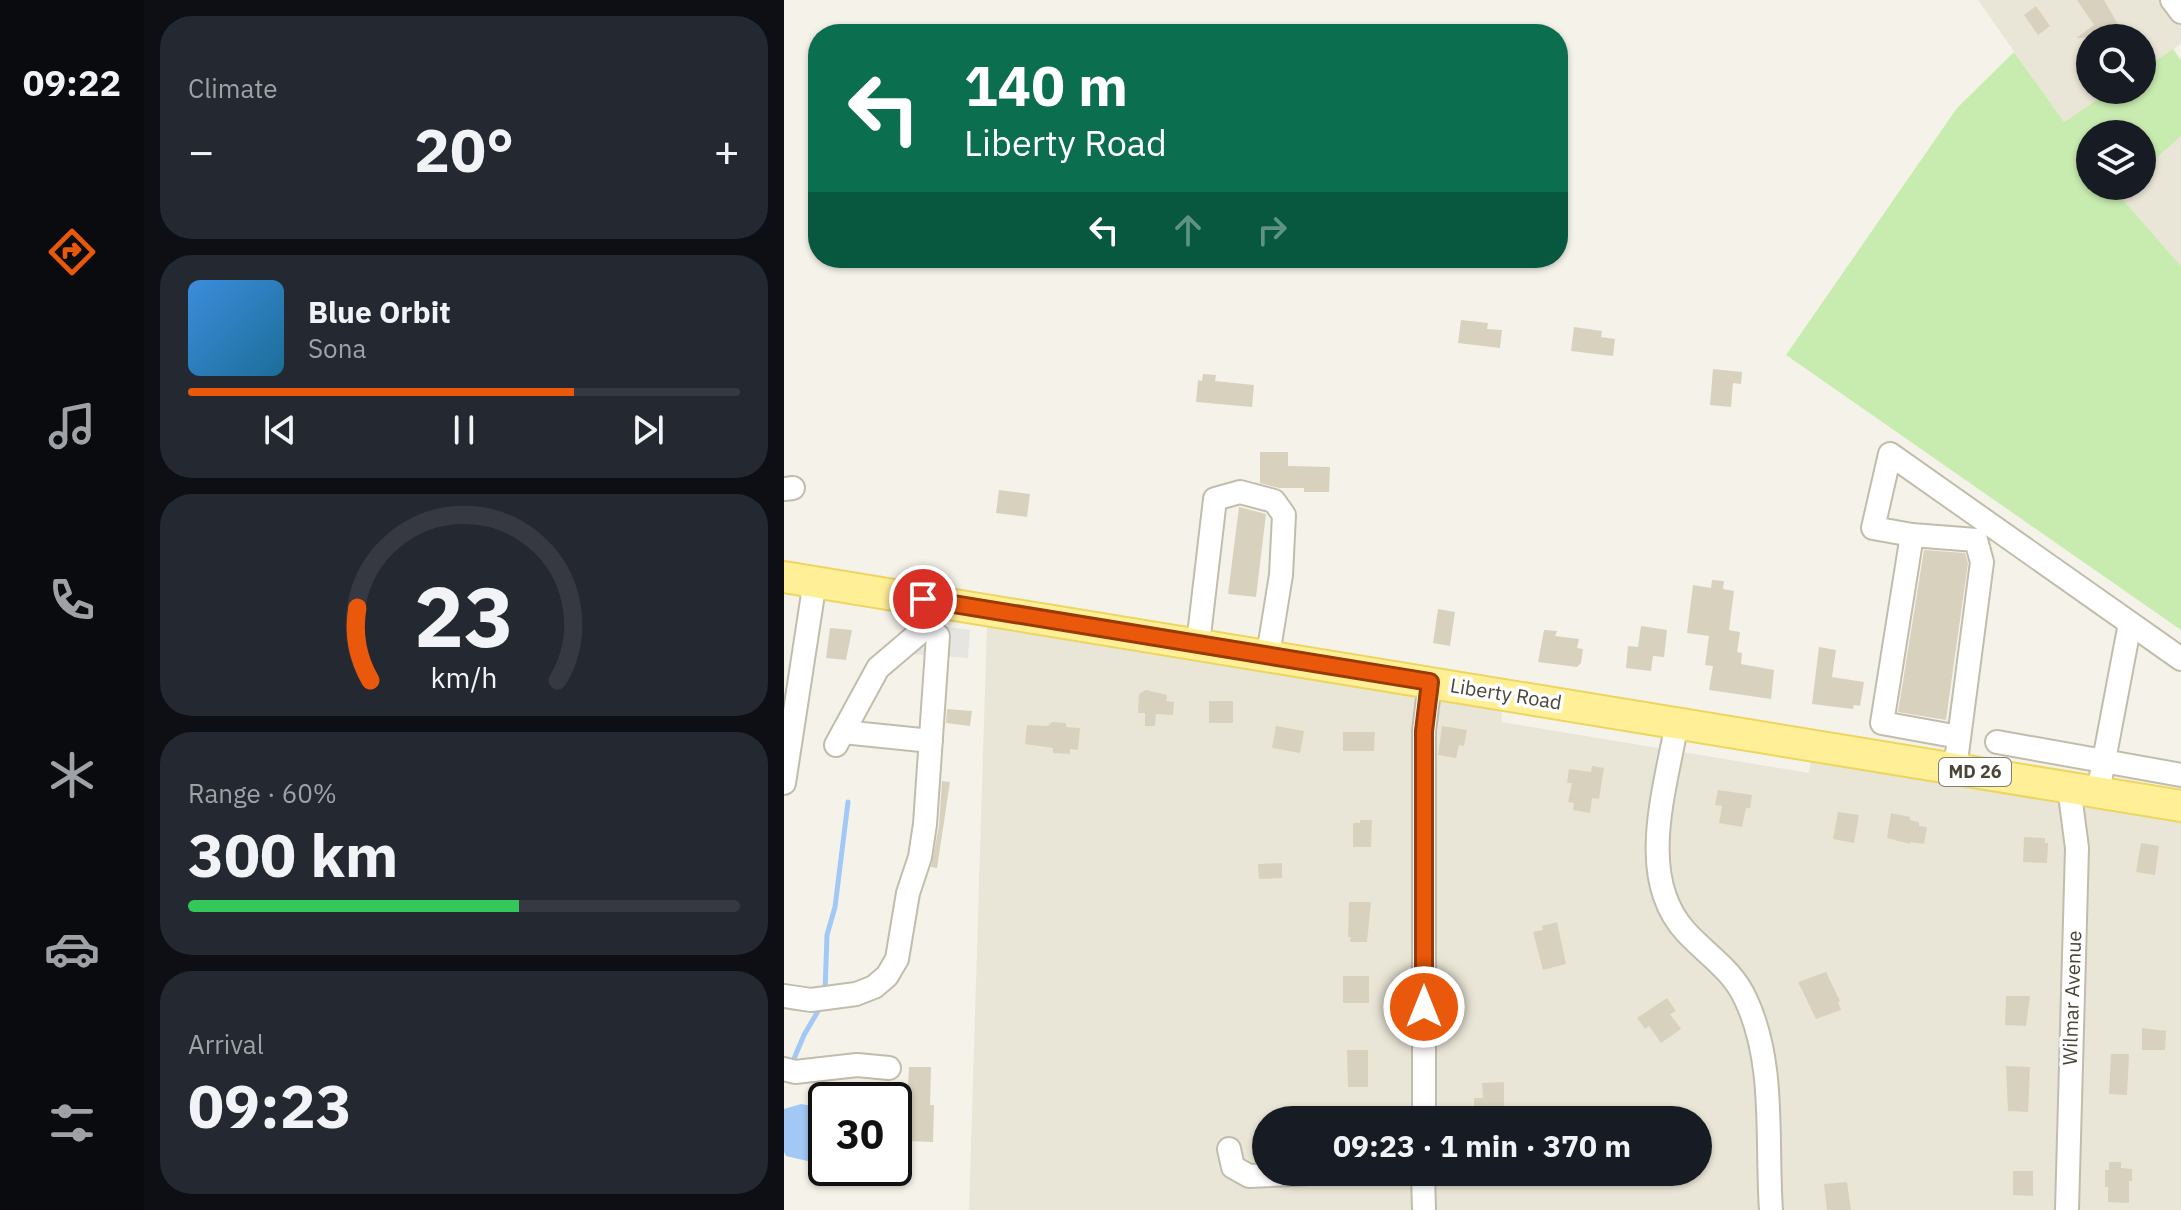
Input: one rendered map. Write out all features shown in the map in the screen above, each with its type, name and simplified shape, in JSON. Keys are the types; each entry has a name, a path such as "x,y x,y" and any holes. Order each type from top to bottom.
{"main road":[{"name":"Liberty Road","path":"784,577 2181,806"}],"street":[{"path":"2172,0 2181,12"},
{"path":"1982,532 1912,535 1873,528 1890,454 1982,532 2130,623 2181,659"},
{"path":"1198,644 1215,499 1240,492 1274,501 1284,515 1281,575 1268,655"},
{"path":"1955,769 1982,562 1982,532"},
{"path":"1912,535 1882,723 1959,737"},
{"path":"784,783 815,581"},
{"name":"Wilmar Avenue","path":"2067,1210 2077,848 2083,790 2104,761 2130,623"},
{"path":"784,996 811,1000 856,994 874,987 887,976 897,959 908,893 920,857 931,741 928,635 878,668 840,739 931,741"},
{"path":"1424,1106 1424,731 1430,682"},
{"path":"1677,722 1658,839 1659,882 1664,899 1685,931 1736,981 1755,1025 1764,1057 1771,1210"},
{"path":"1997,742 2181,775"},
{"path":"784,1069 795,1072 857,1065 889,1068"},
{"path":"1229,1149 1233,1167 1252,1176"},
{"path":"1424,1186 1424,1210"}],"shaded area":[{"path":"1978,0 2181,0 2181,44 2156,61 2156,24 2076,24 2076,104 2092,104 2064,123"},
{"path":"2181,136 2181,266 2123,200 2156,200 2156,158"},
{"path":"909,622 970,630 968,658 911,654 904,640"},
{"path":"987,622 1501,707 1502,722 1809,773 1811,759 2181,820 2181,1210 969,1210"}],"green space":[{"path":"2173,49 2181,60 2181,136 2156,158 2156,120 2076,120 2076,200 2123,200 2181,266 2181,630 1786,355 1957,108 2014,52 2064,122 2091,104 2156,104 2156,61"}],"water":[{"path":"808,1105 808,1161 786,1156 784,1152 784,1109"}],"building":[{"path":"2077,0 2104,0 2118,24 2093,24"},
{"path":"2036,6 2050,26 2038,35 2024,15"},
{"path":"1461,320 1488,323 1487,329 1502,330 1500,348 1458,343"},
{"path":"1574,327 1602,331 1601,337 1615,339 1613,356 1571,351"},
{"path":"1713,369 1742,372 1741,384 1733,383 1731,407 1710,405"},
{"path":"1203,374 1216,375 1215,381 1254,385 1252,407 1196,402 1198,380 1202,381"},
{"path":"1260,452 1288,452 1288,466 1330,467 1329,492 1304,492 1304,488 1279,488 1260,483"},
{"path":"999,490 1030,494 1027,517 996,513"},
{"path":"1239,507 1266,514 1256,597 1228,594"},
{"path":"1924,550 1965,553 1968,563 1946,720 1898,712"},
{"path":"1712,580 1724,581 1723,589 1734,591 1729,630 1740,632 1737,652 1742,653 1741,664 1774,670 1771,699 1709,690 1713,666 1705,665 1709,636 1687,633 1693,585 1711,588"},
{"path":"1438,609 1455,612 1450,646 1433,643"},
{"path":"1641,626 1667,630 1664,657 1653,656 1651,671 1626,668 1628,646 1638,647"},
{"path":"830,628 852,630 846,660 826,658"},
{"path":"1544,630 1557,631 1555,636 1579,639 1577,648 1583,649 1581,663 1577,667 1538,662"},
{"path":"1819,647 1836,650 1832,677 1864,682 1860,706 1854,705 1853,709 1812,704"},
{"path":"1146,690 1167,695 1166,701 1174,702 1173,715 1156,714 1155,726 1145,726 1145,713 1138,713 1139,694"},
{"path":"1209,701 1233,701 1233,723 1209,723"},
{"path":"947,709 972,711 970,726 946,723"},
{"path":"1052,722 1080,728 1078,750 1070,749 1070,754 1053,753 1053,748 1025,744 1027,725 1048,726"},
{"path":"1276,726 1304,731 1300,753 1272,748"},
{"path":"1442,726 1467,730 1464,746 1459,745 1456,758 1438,755"},
{"path":"1343,732 1375,732 1374,751 1343,751"},
{"path":"1592,766 1604,768 1599,799 1592,798 1590,813 1573,810 1574,803 1568,802 1572,783 1567,783 1569,769 1591,772"},
{"path":"942,781 950,782 937,868 931,867 939,826"},
{"path":"1718,790 1752,795 1742,827 1719,823 1722,806 1715,805"},
{"path":"1838,812 1859,815 1854,843 1833,839"},
{"path":"1891,813 1910,817 1910,820 1919,822 1919,826 1927,827 1924,844 1887,838"},
{"path":"1360,820 1372,820 1371,847 1353,847 1353,823 1360,823"},
{"path":"2024,837 2045,838 2045,843 2048,843 2047,863 2023,862"},
{"path":"2141,843 2159,846 2155,875 2136,872"},
{"path":"1282,863 1282,878 1259,879 1258,864"},
{"path":"1349,902 1371,902 1367,942 1350,942"},
{"path":"1557,922 1566,964 1543,970 1533,932"},
{"path":"1826,972 1841,1010 1816,1019 1798,982"},
{"path":"1343,976 1369,976 1369,1003 1343,1003"},
{"path":"2006,996 2030,996 2026,1026 2005,1025"},
{"path":"1667,998 1676,1011 1670,1014 1681,1029 1661,1043 1649,1026 1645,1029 1637,1018"},
{"path":"2142,1028 2166,1031 2165,1050 2142,1050"},
{"path":"1347,1050 1368,1050 1368,1087 1348,1087"},
{"path":"2111,1054 2129,1054 2127,1095 2109,1094"},
{"path":"2006,1066 2030,1067 2028,1112 2008,1111"},
{"path":"909,1067 931,1067 933,1142 912,1141 912,1082 908,1082"},
{"path":"1504,1082 1504,1106 1474,1106 1474,1098 1483,1098 1482,1083"},
{"path":"2109,1162 2121,1162 2121,1168 2132,1169 2129,1203 2108,1202 2105,1170 2109,1170"},
{"path":"2013,1171 2033,1171 2033,1196 2013,1195"},
{"path":"1847,1182 1851,1210 1827,1210 1824,1184"}],"waterway":[{"path":"825,991 827,935 835,907 848,802"},
{"path":"793,1061 821,1006"}],"route":[{"path":"923,599 1430,682 1424,731 1424,1007"}]}
